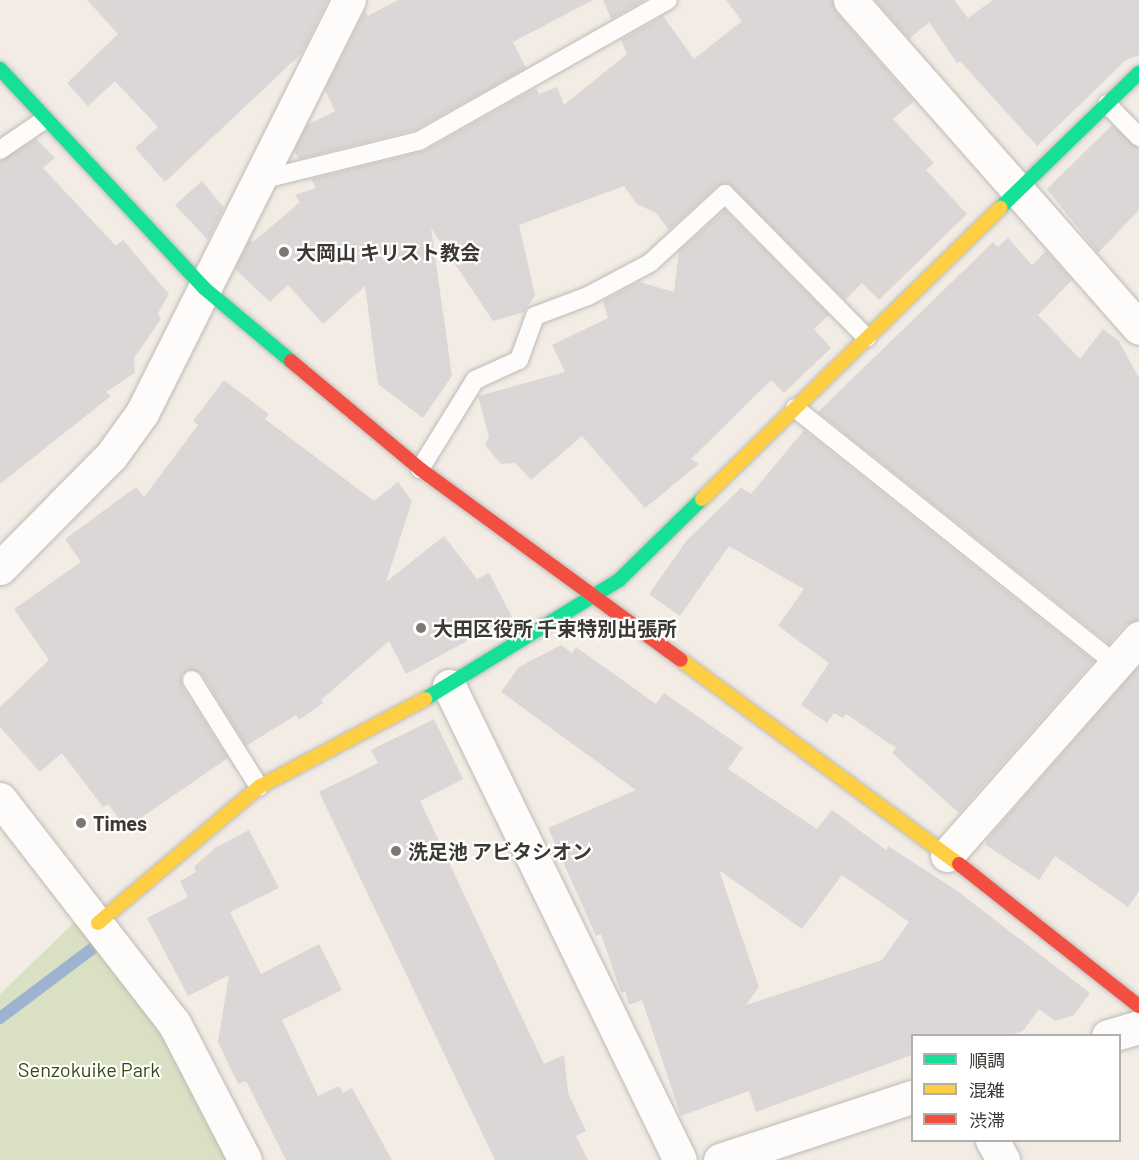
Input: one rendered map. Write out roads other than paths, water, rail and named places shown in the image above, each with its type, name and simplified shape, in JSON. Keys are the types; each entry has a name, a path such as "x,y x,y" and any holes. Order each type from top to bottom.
{"street":[{"path":"0,568 117,448 142,413 256,181 349,0"},
{"path":"850,0 1019,189 1139,328"},
{"path":"0,69 44,120 204,288 420,469 948,855 1139,1006"},
{"path":"98,923 259,787 449,686 593,596 636,564 1139,73"},
{"path":"948,855 1139,638"},
{"path":"449,686 680,1160"},
{"path":"0,799 174,1023 245,1160"},
{"path":"1112,1034 1139,1028"},
{"path":"720,1160 911,1097"},
{"path":"993,1142 1003,1160"}],"lane":[{"path":"256,181 419,141 668,0"},
{"path":"1107,104 1139,137"},
{"path":"0,150 44,120"},
{"path":"420,469 475,380 519,360 535,316 588,296 650,263 725,194 867,338"},
{"path":"795,408 1115,663"},
{"path":"192,680 259,787"}],"waterway":[{"path":"0,1018 97,945"}],"place":[{"name":"大岡山 キリスト教会","path":"284,252"},
{"name":"大田区役所 千束特別出張所","path":"421,628"},
{"name":"Times","path":"81,823"},
{"name":"洗足池 アビタシオン","path":"396,851"}],"park label":[{"name":"Senzokuike Park","path":"89,1069"}]}
